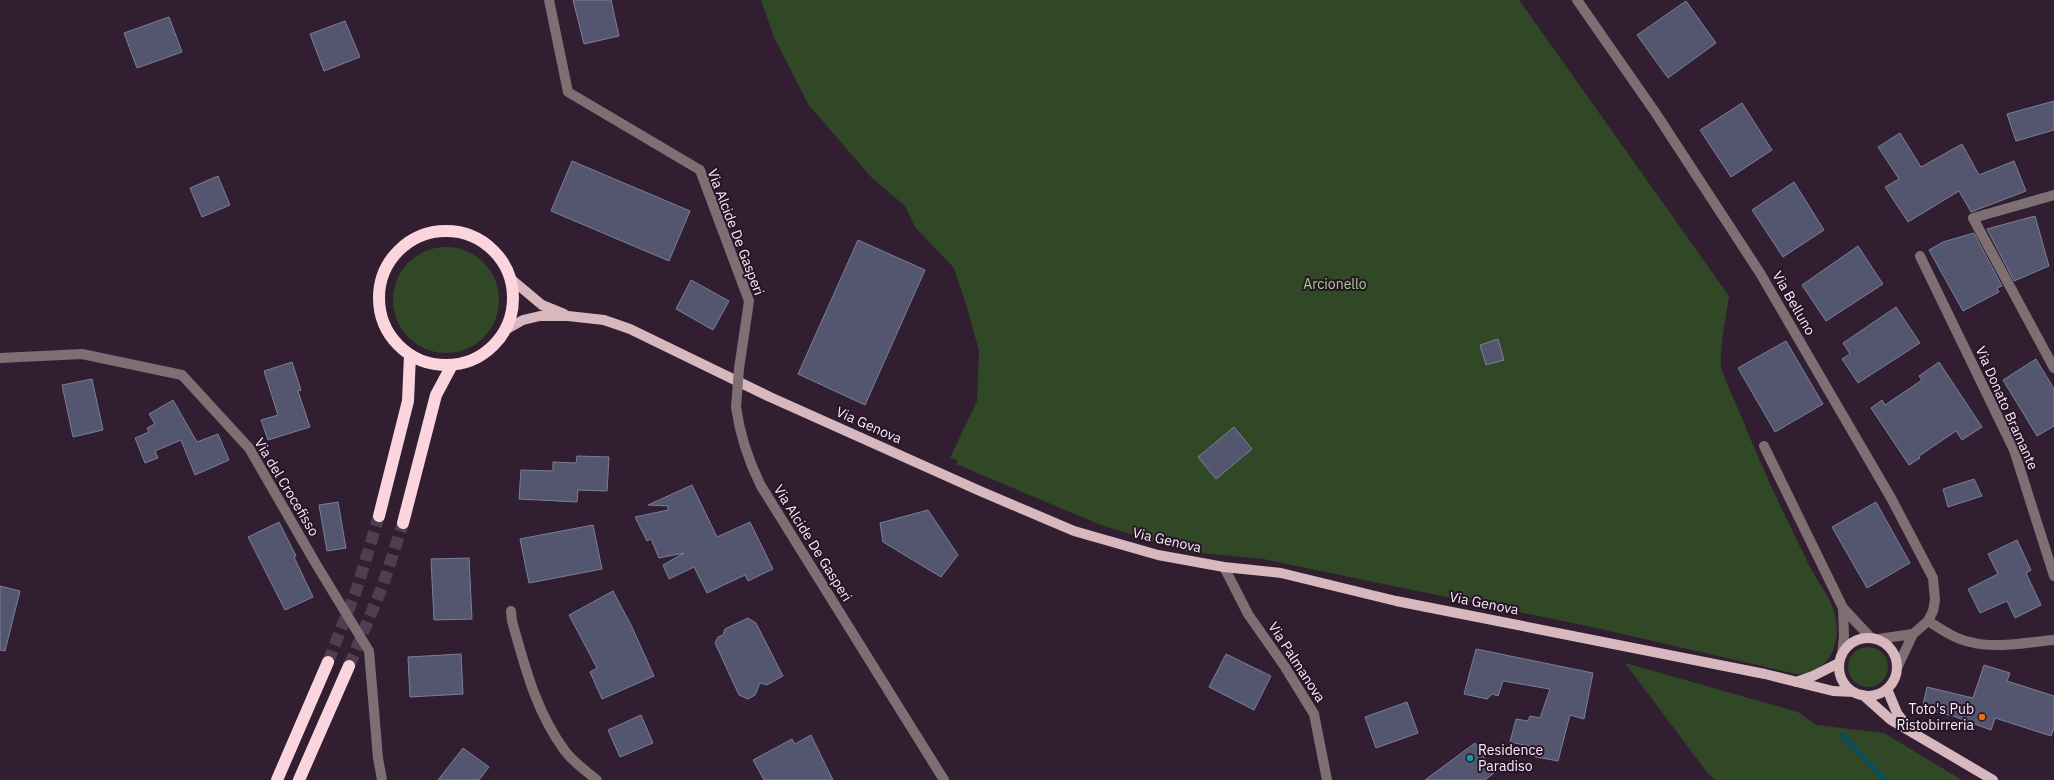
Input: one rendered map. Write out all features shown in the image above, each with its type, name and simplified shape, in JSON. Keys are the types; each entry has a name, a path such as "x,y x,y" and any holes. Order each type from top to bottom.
{"highway":[{"name":"Via Genova","path":"446,231 453,231 472,236 489,246 503,260 511,279 514,304 507,329 497,343 484,354 469,362 452,365 430,364 410,355 395,342 384,325 379,299 380,285 386,266 398,250 414,238 433,232 446,231"},
{"path":"379,516 408,401 410,355"},
{"path":"403,523 436,395 452,365"},
{"path":"277,780 328,662"},
{"path":"299,780 349,666"}],"main road":[{"name":"Via Genova","path":"511,279 542,305 568,316"},
{"name":"Via Genova","path":"507,329 523,320 540,316 568,316 604,320 630,329 770,398 1074,531 1158,555 1224,567 1282,573 1396,601 1765,674 1833,691 1858,694"},
{"path":"1796,682 1813,676 1840,659 1851,644 1857,640 1875,638 1892,650 1898,666 1897,675 1887,689 1871,696 1858,694"},
{"path":"1840,659 1842,680 1858,694 1891,720 1993,780"},
{"path":"1887,689 1897,714 1903,723 1920,738"}],"street":[{"name":"Via Alcide De Gasperi","path":"549,0 568,92 700,170 749,301 739,369 736,407 739,430 748,460 762,486 944,780"},
{"name":"Via Belluno","path":"1577,0 1655,112 1760,273 1890,498 1933,578 1935,600 1928,621"},
{"path":"2054,195 1973,218 2054,368"},
{"name":"Via Donato Bramante","path":"1920,256 2014,450 2054,576"},
{"name":"Via del Crocefisso","path":"0,358 82,354 182,375 249,448 316,564 369,650 378,758 382,780"},
{"path":"1764,446 1843,608 1875,638 1913,634"},
{"name":"Via Palmanova","path":"1224,567 1248,614 1285,667 1314,714 1327,780"},
{"path":"1840,659 1844,636 1843,608"},
{"path":"511,611 512,621 533,694 549,726 566,752 596,780"},
{"path":"1898,666 1913,634 1928,621 1948,633 1970,642 2001,644 2054,640"}],"green space":[{"name":"Arcionello","path":"761,0 1519,0 1729,296 1722,342 1721,366 1755,451 1773,490 1811,569 1832,606 1837,630 1836,640 1829,658 1816,670 1796,674 1601,629 1263,559 1189,552 1101,525 956,464 958,460 950,458 977,401 979,351 954,268 915,227 905,206 871,177 808,104 774,37"},
{"path":"446,247 466,251 484,262 495,280 499,300 495,320 484,338 466,349 446,353 426,349 408,338 397,320 393,300 397,280 408,262 426,251"},
{"path":"1872,647 1879,650 1885,656 1888,667 1887,675 1879,684 1872,687 1864,687 1857,684 1849,675 1848,663 1851,656 1860,648"},
{"path":"1625,663 1798,712 1816,725 1884,733 1962,780 1716,780 1709,775"}],"building":[{"path":"573,0 611,0 619,36 584,44"},
{"path":"1686,1 1716,43 1668,78 1637,35"},
{"path":"169,17 182,52 137,68 124,33"},
{"path":"345,21 360,57 324,71 310,34"},
{"path":"2054,101 2054,130 2016,141 2007,114"},
{"path":"1742,103 1772,150 1731,177 1700,130"},
{"path":"1900,133 1921,167 1962,144 1979,175 2014,161 2026,191 1971,212 1959,191 1908,222 1885,187 1899,179 1878,147"},
{"path":"572,161 690,211 669,261 551,211"},
{"path":"218,176 230,205 202,217 190,188"},
{"path":"1794,182 1824,230 1783,257 1752,210"},
{"path":"2035,216 2049,266 2014,281 1987,229"},
{"path":"1974,233 2002,286 1997,288 1999,292 1963,311 1929,250 1943,242"},
{"path":"858,240 925,270 865,405 798,374"},
{"path":"1858,246 1883,284 1826,321 1802,285"},
{"path":"691,280 729,301 713,330 676,309"},
{"path":"1896,307 1920,343 1858,383 1842,359 1850,354 1843,343"},
{"path":"1498,339 1504,360 1486,365 1480,345"},
{"path":"1786,341 1823,404 1775,432 1738,368"},
{"path":"2036,359 2054,389 2054,426 2037,436 2003,380"},
{"path":"292,362 301,390 298,391 310,427 268,440 261,420 278,415 264,371"},
{"path":"1939,362 1982,427 1962,440 1956,431 1919,456 1920,458 1909,465 1871,408 1882,400 1885,405 1922,380 1919,376"},
{"path":"92,379 103,430 73,437 62,385"},
{"path":"173,400 197,442 218,434 229,460 195,475 181,440 155,451 158,458 145,463 135,438 149,432 147,428 155,424 149,414"},
{"path":"1234,427 1252,449 1216,479 1198,457"},
{"path":"577,456 609,457 607,491 578,490 577,502 519,499 521,470 553,471 553,462 576,463"},
{"path":"1974,479 1982,496 1948,507 1943,489"},
{"path":"692,485 717,537 750,522 773,569 748,581 745,575 707,593 694,567 669,579 663,565 684,553 659,558 651,539 647,541 635,517 668,510 668,506 648,505"},
{"path":"338,502 346,548 327,551 319,505"},
{"path":"1876,502 1910,563 1867,588 1832,527"},
{"path":"928,510 958,555 941,577 883,542 880,523"},
{"path":"279,522 296,556 294,557 313,597 285,610 248,537"},
{"path":"593,525 602,569 529,583 520,539"},
{"path":"2017,540 2031,570 2026,573 2041,605 2015,618 2007,601 1980,613 1968,589 1998,574 1988,554"},
{"path":"469,558 472,619 434,620 431,559"},
{"path":"0,586 20,591 5,651 0,650"},
{"path":"613,591 632,627 654,676 602,699 590,672 597,668 569,615"},
{"path":"748,618 756,623 783,676 767,685 760,683 755,695 748,699 739,695 715,643 718,637 723,635 725,629"},
{"path":"1476,649 1593,673 1584,719 1570,715 1558,761 1531,756 1534,747 1510,742 1516,719 1528,721 1530,716 1540,718 1550,689 1503,681 1498,696 1492,694 1487,699 1464,694"},
{"path":"461,654 463,694 410,697 408,657"},
{"path":"1226,654 1271,676 1254,710 1209,687"},
{"path":"1984,665 2010,673 2007,681 2054,696 2054,728 2051,736 1995,718 1991,730 1953,716 1922,709 1927,687 1973,698"},
{"path":"1407,702 1418,733 1376,748 1365,717"},
{"path":"641,715 653,743 620,757 608,730"},
{"path":"811,735 833,780 764,780 753,760 792,739 795,744"},
{"name":"Residence Paradiso","path":"1475,743 1494,773 1485,780 1425,780"},
{"path":"463,748 489,767 479,780 438,780"}],"waterway":[{"path":"1842,735 1885,780"}],"tunnel":[{"path":"328,662 356,591 379,516"},
{"path":"349,666 383,585 403,523"}],"place":[{"name":"Toto's Pub Ristobirreria","path":"1982,717"},
{"name":"Residence Paradiso","path":"1470,758"}]}
